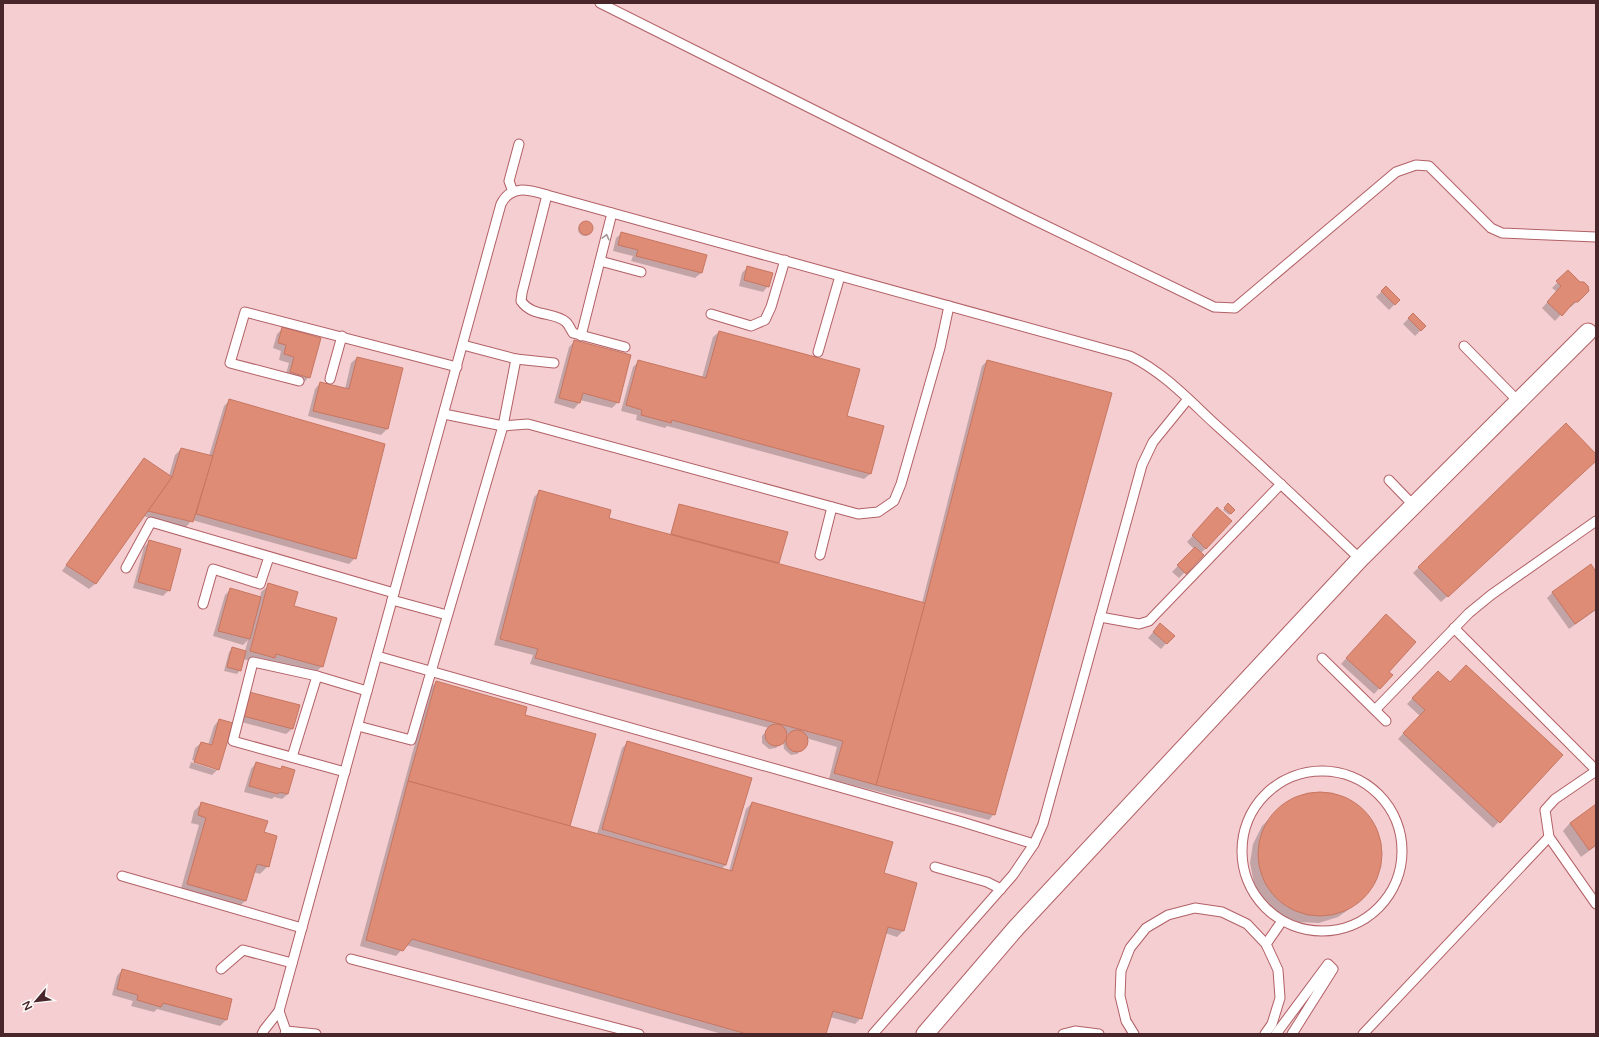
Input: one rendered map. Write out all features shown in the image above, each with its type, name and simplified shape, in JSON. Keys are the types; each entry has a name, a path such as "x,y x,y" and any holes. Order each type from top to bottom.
{"street":[{"path":"925,1034 1016,928 1360,559 1592,328"}],"lane":[{"path":"600,3 1024,215 1214,307 1235,308 1396,172 1416,165 1429,166 1491,228 1502,233 1596,237"},
{"path":"513,192 509,181 519,144"},
{"path":"262,1034 279,1011 501,204 505,197 513,192 526,190 547,195 1130,356 1147,364 1188,399 1360,559"},
{"path":"547,195 521,301 533,312 561,319 567,323 573,333 625,348"},
{"path":"581,336 612,213"},
{"path":"711,314 751,326 765,320 771,307 785,260"},
{"path":"600,261 641,272"},
{"path":"818,352 840,276"},
{"path":"444,414 503,426 528,424 858,514 878,512 894,501 901,484 935,364 949,306"},
{"path":"299,381 230,363 245,312 457,367"},
{"path":"330,379 342,336"},
{"path":"463,345 516,359 554,363"},
{"path":"1464,346 1518,401"},
{"path":"358,726 411,740 503,426 516,359"},
{"path":"873,1034 1014,875 1034,844 1043,824 1142,464 1153,442 1188,399"},
{"path":"1388,480 1414,506"},
{"path":"1100,617 1139,624 1149,621 1281,484"},
{"path":"820,555 832,507"},
{"path":"1375,710 1454,628 1490,594 1596,521"},
{"path":"126,568 151,522 269,557 393,596 447,615"},
{"path":"203,604 213,569 260,584 269,557"},
{"path":"1454,628 1596,770 1555,799 1545,810 1549,837 1596,904"},
{"path":"377,656 959,821 1034,844"},
{"path":"1322,658 1386,721"},
{"path":"345,772 233,741 253,662 316,676 367,691"},
{"path":"292,757 316,676"},
{"path":"1317,771 1345,774 1370,787 1389,807 1400,832 1402,860 1394,887 1378,909 1355,925 1330,931 1305,930 1282,921 1262,905 1248,884 1242,859 1244,834 1253,810 1269,791 1290,777 1317,771"},
{"path":"1363,1034 1549,837"},
{"path":"935,868 987,882 1001,889"},
{"path":"122,876 302,928"},
{"path":"1134,1034 1126,1021 1120,996 1121,971 1130,948 1146,928 1168,915 1195,908 1222,912 1247,924 1266,944 1278,970 1280,998 1272,1024 1265,1034"},
{"path":"1266,944 1282,921"},
{"path":"221,969 243,950 292,963"},
{"path":"351,959 627,1032 640,1034"},
{"path":"1276,1034 1328,964 1334,969 1292,1034"},
{"path":"279,1011 286,1032 316,1034"},
{"path":"1063,1034 1075,1031 1099,1034"}],"building":[{"path":"583,221 589,221 593,225 593,231 589,235 583,235 579,231 579,225"},
{"path":"621,232 707,255 702,273 636,256 638,250 618,245"},
{"path":"747,266 773,273 769,287 744,280"},
{"path":"1568,270 1580,282 1584,282 1588,286 1589,291 1578,302 1574,302 1562,316 1547,302 1561,286 1556,281"},
{"path":"1386,286 1400,300 1395,305 1381,291"},
{"path":"1413,313 1426,326 1421,331 1408,318"},
{"path":"282,327 321,338 310,378 290,372 294,357 284,354 286,345 278,343"},
{"path":"719,331 860,369 847,416 884,426 871,474 672,420 671,423 641,415 642,410 626,405 638,360 706,378"},
{"path":"574,340 631,355 619,403 583,393 580,403 559,398"},
{"path":"357,357 403,368 388,429 313,411 320,382 349,389"},
{"path":"987,360 1112,393 995,815 876,785 925,603"},
{"path":"229,399 385,444 356,559 196,514"},
{"path":"1566,423 1596,454 1596,461 1448,597 1418,567"},
{"path":"181,448 213,456 193,522 148,511 172,477"},
{"path":"144,458 172,477 96,584 66,565"},
{"path":"539,490 611,510 609,518 925,603 876,785 834,773 843,741 535,658 538,649 500,639"},
{"path":"1228,503 1235,510 1231,514 1224,508"},
{"path":"679,504 788,532 779,563 671,534"},
{"path":"1217,507 1232,521 1206,549 1192,535"},
{"path":"149,540 181,549 170,591 138,582"},
{"path":"1195,547 1204,555 1186,574 1177,565"},
{"path":"1591,564 1596,572 1596,609 1575,624 1552,592"},
{"path":"268,583 298,592 294,606 337,618 323,667 276,654 275,658 250,651"},
{"path":"230,588 261,597 250,639 218,631"},
{"path":"1386,614 1416,642 1389,672 1393,675 1380,689 1346,658"},
{"path":"1160,623 1175,636 1167,644 1153,632"},
{"path":"232,647 246,651 241,671 227,667"},
{"path":"1466,665 1563,755 1500,823 1403,733 1425,710 1412,698 1438,671 1450,682"},
{"path":"436,681 527,707 525,715 596,734 570,826 408,781"},
{"path":"249,692 300,705 293,729 243,716"},
{"path":"219,719 233,723 219,770 194,762 201,742 212,745"},
{"path":"776,724 784,727 787,735 784,743 776,746 768,743 765,735 768,727"},
{"path":"797,730 805,733 808,741 805,749 797,752 789,749 786,741 789,733"},
{"path":"627,741 752,778 726,865 602,829"},
{"path":"256,762 281,769 282,766 295,770 288,794 279,792 278,794 249,786"},
{"path":"408,781 732,871 752,802 893,842 884,873 917,883 904,931 888,927 862,1019 833,1011 826,1034 747,1034 412,939 403,951 366,940"},
{"path":"1320,792 1332,793 1344,797 1364,810 1377,830 1381,842 1381,866 1377,878 1364,898 1344,911 1332,915 1320,916 1308,915 1296,911 1276,898 1263,878 1259,866 1258,854 1259,842 1263,830 1276,810 1296,797 1308,793"},
{"path":"201,802 268,821 264,832 277,836 269,867 257,864 246,901 187,884 206,818 198,815"},
{"path":"1596,804 1596,845 1589,850 1570,823"},
{"path":"122,969 232,999 227,1020 163,1003 161,1007 137,1000 138,995 117,989"}]}
